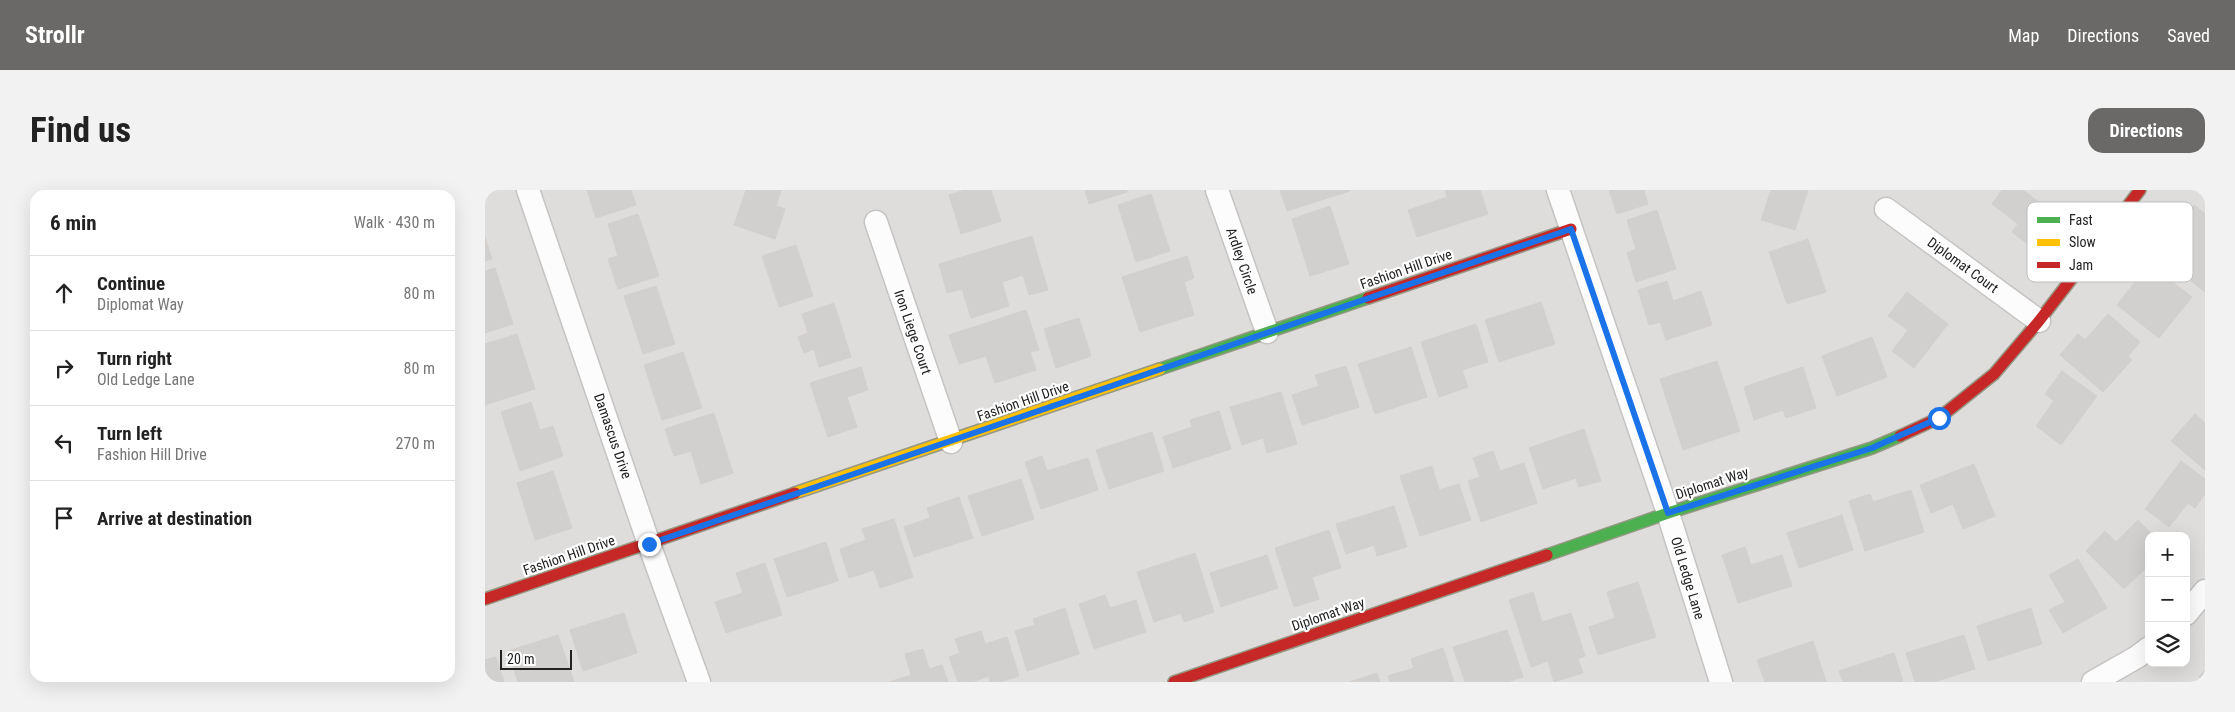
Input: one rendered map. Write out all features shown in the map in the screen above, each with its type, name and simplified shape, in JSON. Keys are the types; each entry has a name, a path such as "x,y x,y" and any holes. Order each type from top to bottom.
{"street":[{"name":"Damascus Drive","path":"528,190 649,544 699,682"},
{"name":"Ardley Circle","path":"1217,190 1267,332"},
{"name":"Old Ledge Lane","path":"1558,190 1668,513 1721,682"},
{"name":"Diplomat Way","path":"2131,202 2140,190"},
{"name":"Diplomat Court","path":"1886,209 2039,321"},
{"name":"Iron Liege Court","path":"876,222 951,442"},
{"name":"Fashion Hill Drive","path":"485,600 1571,229"},
{"name":"Diplomat Way","path":"1174,682 1668,513 1872,448 1939,418 1994,374 2069,282"},
{"path":"2190,609 2205,590"},
{"path":"2093,682 2145,651"}],"shaded area":[{"path":"485,190 2205,190 2205,682 485,682"}],"building":[{"path":"587,190 631,190 636,205 596,218"},
{"path":"746,190 781,190 776,206 785,209 775,239 734,225"},
{"path":"965,190 991,190 1001,221 961,234 949,195"},
{"path":"1085,190 1127,190 1127,192 1089,204"},
{"path":"1280,190 1350,190 1350,191 1287,211"},
{"path":"1445,190 1480,190 1488,214 1417,237 1408,210 1447,197"},
{"path":"1609,190 1644,190 1648,204 1617,214"},
{"path":"1771,190 1808,190 1795,230 1761,220"},
{"path":"2002,190 2023,190 2039,202 2027,202 2027,244 2012,232 2018,224 1992,204"},
{"path":"1151,194 1170,251 1136,262 1118,205"},
{"path":"2194,205 2205,214 2205,292 2193,282"},
{"path":"1330,206 1349,264 1310,276 1292,219"},
{"path":"1657,210 1676,269 1636,282 1627,253 1636,249 1627,220"},
{"path":"638,214 659,276 618,289 608,259 618,256 608,224"},
{"path":"1032,236 1048,290 1029,295 1023,275 1002,282 1009,306 971,318 962,289 947,293 939,264"},
{"path":"485,237 492,259 485,261"},
{"path":"1808,239 1826,292 1787,304 1769,252"},
{"path":"796,245 813,296 779,307 762,256"},
{"path":"1187,256 1194,278 1184,282 1194,315 1140,332 1122,277"},
{"path":"495,268 513,324 485,333 485,271"},
{"path":"1667,281 1673,301 1701,291 1712,325 1666,340 1660,322 1649,325 1638,290"},
{"path":"2135,282 2172,282 2192,297 2159,338 2117,305"},
{"path":"656,286 675,344 643,354 624,296"},
{"path":"1907,292 1948,324 1914,368 1892,351 1908,330 1888,316"},
{"path":"1541,302 1555,344 1499,362 1485,320"},
{"path":"834,303 851,357 819,367 814,349 804,353 798,337 808,333 802,314"},
{"path":"1026,310 1039,350 1030,352 1036,370 995,383 986,356 959,364 949,335"},
{"path":"2108,314 2140,342 2128,356 2132,360 2103,392 2060,355 2078,334 2085,340"},
{"path":"1079,318 1091,356 1056,368 1044,329"},
{"path":"1476,324 1488,362 1462,370 1468,387 1439,397 1421,342"},
{"path":"517,334 535,389 485,405 485,344"},
{"path":"1872,337 1887,377 1837,396 1822,356"},
{"path":"1411,347 1427,397 1375,414 1358,364"},
{"path":"683,352 702,408 662,420 644,365"},
{"path":"1717,361 1740,431 1683,450 1660,379"},
{"path":"1346,366 1359,407 1302,425 1292,395 1319,386 1315,375"},
{"path":"861,367 868,390 847,397 857,427 828,437 810,383"},
{"path":"1803,367 1816,408 1786,418 1783,410 1754,420 1744,387"},
{"path":"2062,371 2097,396 2061,445 2036,426 2054,401 2045,394"},
{"path":"1281,392 1297,444 1267,453 1263,438 1242,445 1230,407"},
{"path":"531,402 540,430 553,426 563,456 520,471 501,412"},
{"path":"1219,411 1231,449 1173,468 1163,437 1192,427 1190,420"},
{"path":"714,413 733,473 701,484 691,451 674,456 665,429"},
{"path":"2195,414 2205,423 2205,470 2171,441"},
{"path":"1584,429 1601,481 1579,487 1576,478 1543,489 1529,448"},
{"path":"1152,432 1164,471 1109,489 1096,450"},
{"path":"1493,451 1500,471 1524,463 1537,503 1481,522 1468,481 1480,477 1473,458"},
{"path":"1042,456 1047,471 1088,458 1098,490 1041,509 1025,462"},
{"path":"2181,461 2205,479 2205,494 2195,508 2188,503 2169,527 2145,509"},
{"path":"1974,464 1995,516 1963,529 1953,504 1931,513 1920,485"},
{"path":"1432,466 1439,490 1459,484 1471,520 1420,536 1400,476"},
{"path":"553,471 572,528 535,540 517,483"},
{"path":"1021,479 1034,519 982,536 968,496"},
{"path":"1911,490 1924,532 1865,551 1849,501 1870,494 1873,502"},
{"path":"959,497 973,538 914,557 904,527 930,518 927,508"},
{"path":"1394,506 1407,547 1377,556 1374,545 1346,554 1336,524"},
{"path":"1842,515 1853,550 1799,568 1787,533"},
{"path":"894,519 913,577 880,588 874,570 849,578 840,549 866,540 862,529"},
{"path":"2138,520 2150,532 2145,532 2145,569 2124,589 2086,551 2105,531 2116,542"},
{"path":"1329,530 1341,568 1312,577 1319,599 1294,607 1275,548"},
{"path":"826,542 838,581 787,597 774,559"},
{"path":"1745,547 1751,565 1782,555 1792,586 1738,603 1722,555"},
{"path":"1195,553 1214,612 1184,622 1181,613 1154,622 1137,572"},
{"path":"1267,555 1278,588 1221,607 1210,573"},
{"path":"2078,559 2107,608 2063,633 2049,610 2065,602 2049,575"},
{"path":"765,563 782,615 726,633 715,602 743,593 736,573"},
{"path":"1638,582 1656,637 1598,655 1589,627 1615,618 1607,592"},
{"path":"1533,592 1542,622 1571,613 1585,656 1578,659 1583,673 1554,682 1548,661 1531,667 1509,600"},
{"path":"1105,595 1110,608 1136,600 1146,632 1094,649 1079,604"},
{"path":"1065,608 1079,654 1027,671 1015,631 1035,625 1033,619"},
{"path":"2031,608 2042,644 1988,661 1977,626"},
{"path":"624,613 637,653 583,671 570,630"},
{"path":"1507,630 1523,677 1507,682 1465,682 1453,647"},
{"path":"981,631 985,644 1007,637 1019,676 1000,682 990,682 989,676 972,682 958,682 949,657 960,653 955,639"},
{"path":"558,635 574,682 518,682 508,651"},
{"path":"1964,635 1975,669 1934,682 1915,682 1906,653"},
{"path":"1813,641 1826,682 1765,682 1757,660"},
{"path":"1443,648 1454,682 1390,682 1388,676 1414,668 1411,659"},
{"path":"923,649 929,669 942,665 948,682 889,682 911,675 905,654"},
{"path":"1894,653 1903,682 1843,682 1839,671"},
{"path":"496,657 504,682 485,682 485,660"},
{"path":"2205,670 2205,682 2204,682 2199,677"},
{"path":"1377,673 1380,682 1349,682"}],"traffic: fast":[{"path":"1160,369 1368,298"},
{"path":"1547,555 1668,513 1872,448 1900,436"}],"traffic: slow":[{"path":"795,493 1160,369"}],"traffic: jam":[{"path":"2131,202 2140,190"},
{"path":"1368,298 1571,229"},
{"path":"1900,436 1939,418 1994,374 2069,282"},
{"path":"485,599 795,493"},
{"path":"1174,682 1547,555"}],"route":[{"path":"649,544 1571,229 1668,513 1872,448 1939,418"}]}
